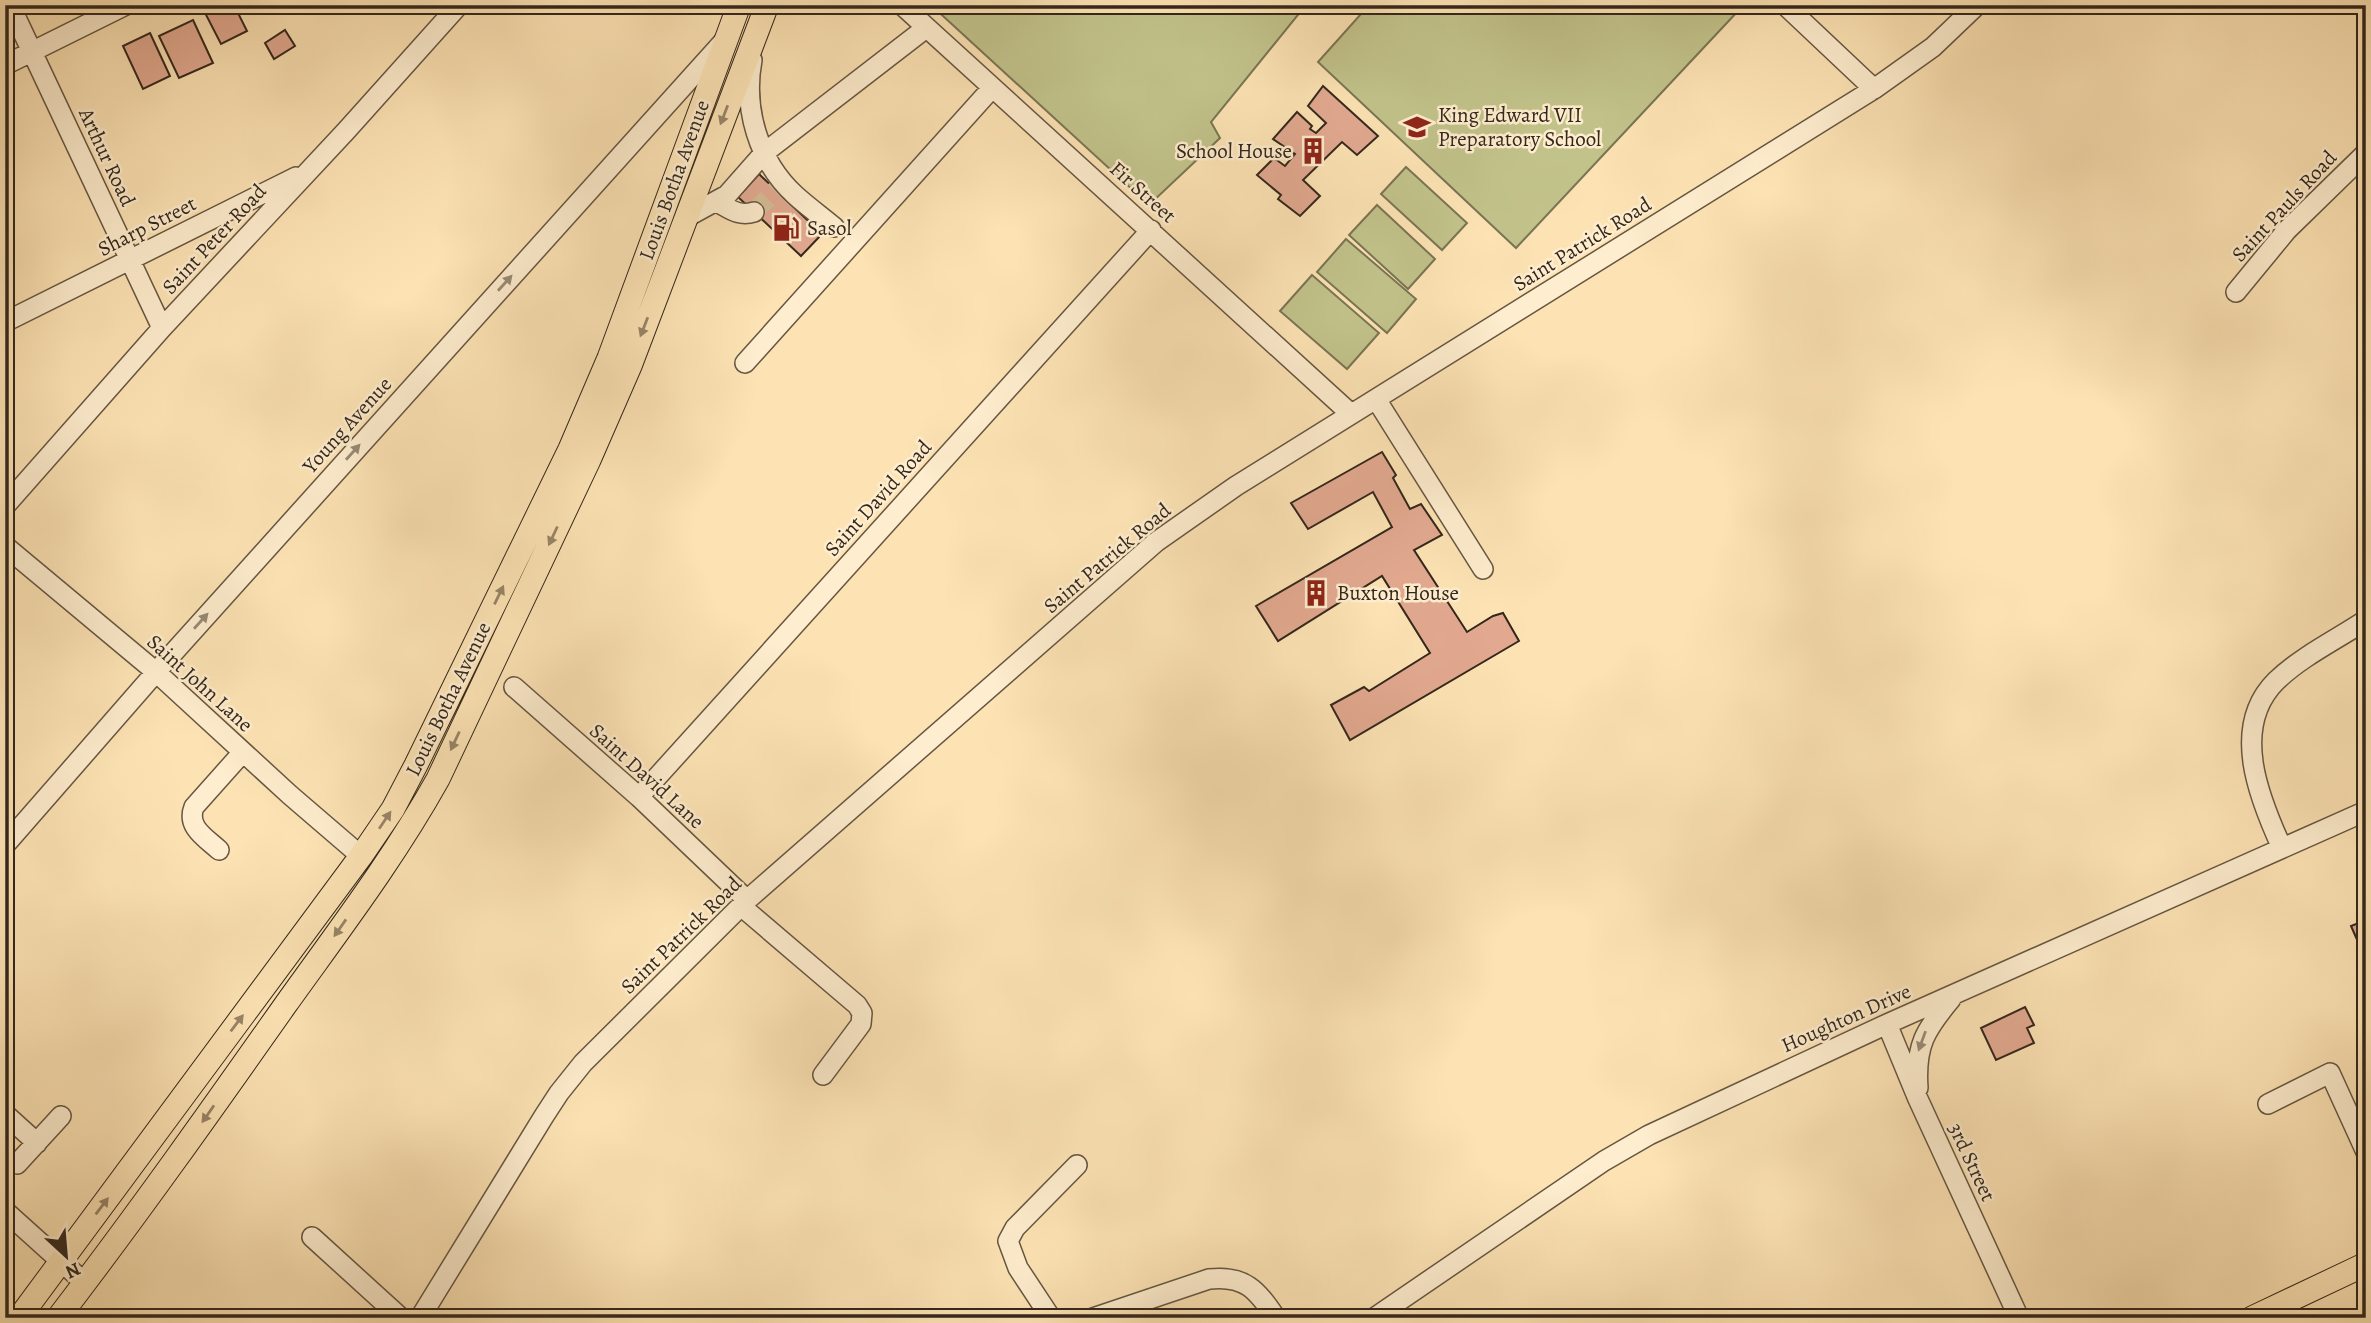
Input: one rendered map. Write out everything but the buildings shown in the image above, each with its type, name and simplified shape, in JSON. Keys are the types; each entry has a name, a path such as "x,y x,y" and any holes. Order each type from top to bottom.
{"main road":[{"name":"Louis Botha Avenue","path":"19,1318 393,809 570,449 609,358 740,5"},
{"name":"Louis Botha Avenue","path":"58,1318 186,1146 413,823 438,779 589,460 630,366 762,16"},
{"path":"2252,1318 2366,1265"}],"street":[{"name":"Arthur Road","path":"10,5 162,328"},
{"path":"5,65 126,5"},
{"name":"Saint Peter Road","path":"5,506 162,328 459,5"},
{"name":"Fir Street","path":"902,5 1351,414"},
{"path":"1785,5 1874,89"},
{"name":"Saint Patrick Road","path":"420,1318 559,1093 583,1063 744,903 1156,542 1236,486 1874,89 1933,47 1977,5"},
{"path":"762,16 749,75 749,97 750,111 764,153 780,186 834,227"},
{"path":"685,218 717,202 736,187 764,153 926,28"},
{"name":"Young Avenue","path":"5,845 156,672 727,38"},
{"path":"745,363 992,88"},
{"name":"Saint Pauls Road","path":"2236,292 2287,230 2366,153"},
{"name":"Sharp Street","path":"5,322 309,170"},
{"path":"717,202 736,213 745,215 754,212"},
{"name":"Saint David Road","path":"639,797 1151,230"},
{"path":"1376,399 1483,569"},
{"name":"Saint John Lane","path":"5,546 156,672 361,856"},
{"path":"2282,848 2263,806 2256,780 2252,745 2258,706 2264,694 2292,668 2366,620"},
{"name":"Saint David Lane","path":"514,687 639,797 744,903 857,1005 862,1013 861,1024 823,1075"},
{"path":"219,850 193,826 191,814 194,807 243,752"},
{"name":"Houghton Drive","path":"1374,1318 1604,1161 1649,1135 1887,1024 2366,811"},
{"path":"1918,1100 1917,1068 1921,1043 1933,1020 1956,994"},
{"name":"3rd Street","path":"1887,1024 1918,1100 2019,1318"},
{"path":"2268,1104 2330,1073 2366,1152"},
{"path":"5,1114 37,1143"},
{"path":"17,1164 61,1115"},
{"path":"1051,1318 1018,1268 1008,1241 1015,1228 1077,1165"},
{"path":"5,1211 85,1283"},
{"path":"312,1237 401,1318"},
{"path":"1093,1318 1209,1279 1227,1277 1247,1284 1258,1293 1276,1318"}],"green space":[{"path":"931,5 1306,5 1211,122 1220,138 1149,205"},
{"path":"1369,5 1731,5 1738,11 1516,248 1318,62"},
{"path":"1406,167 1467,223 1442,250 1381,194"},
{"path":"1377,205 1435,259 1408,289 1349,235"},
{"path":"1346,239 1416,299 1387,333 1317,272"},
{"path":"1312,275 1379,333 1347,369 1280,311"}],"tunnel":[{"path":"754,212 777,189"}],"place":[{"name":"King Edward VII Preparatory School","path":"1417,127"},
{"name":"School House","path":"1313,151"},
{"name":"Sasol","path":"786,228"},
{"name":"Buxton House","path":"1316,593"}]}
